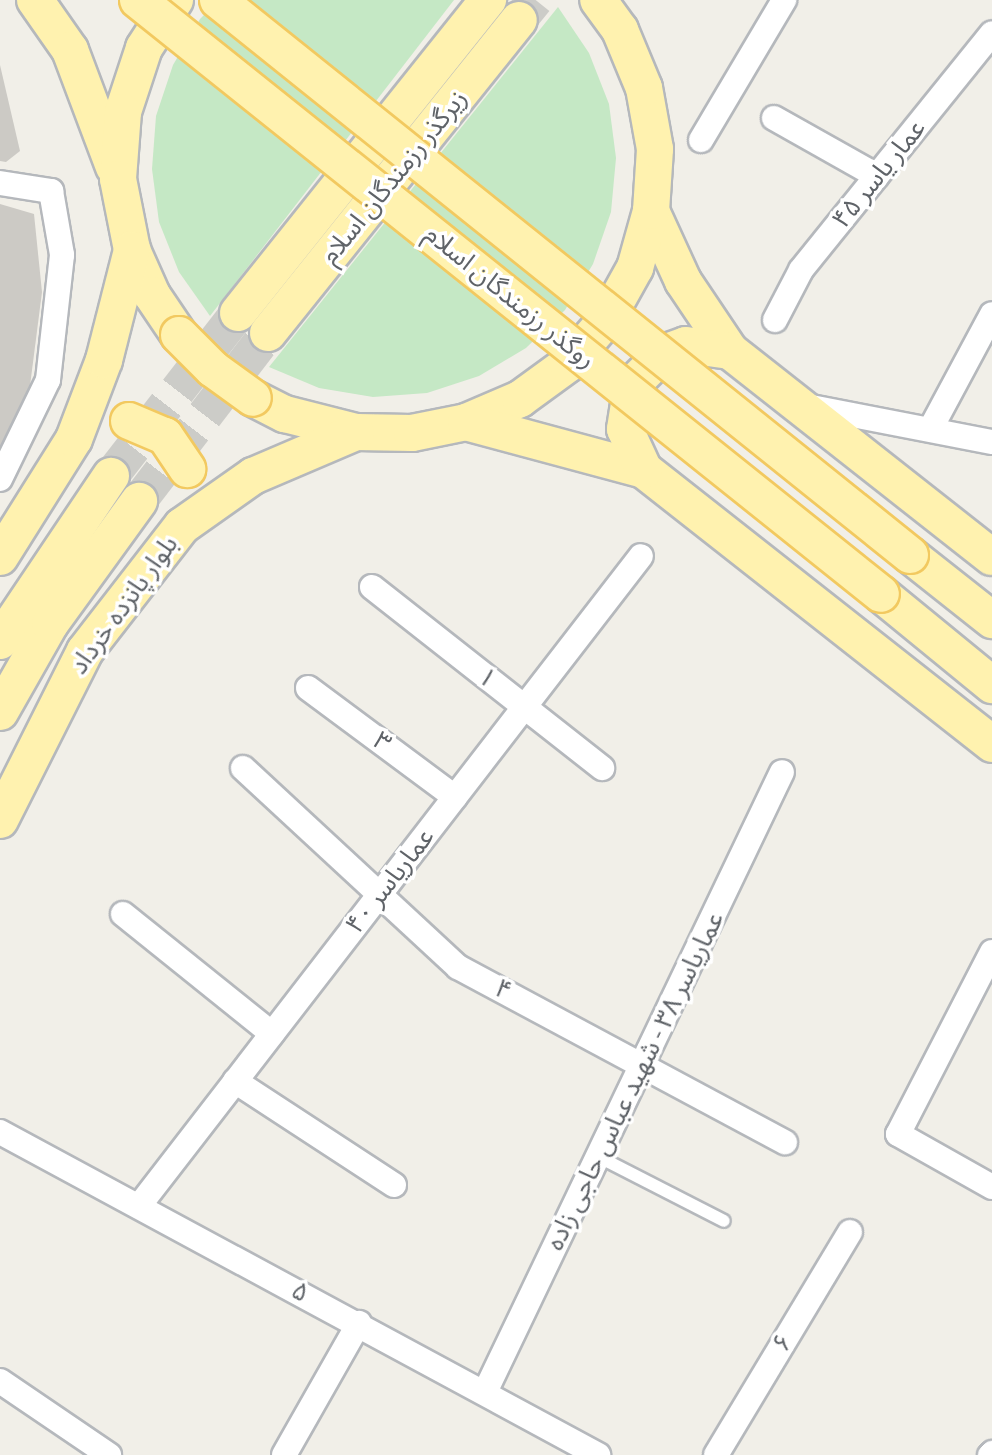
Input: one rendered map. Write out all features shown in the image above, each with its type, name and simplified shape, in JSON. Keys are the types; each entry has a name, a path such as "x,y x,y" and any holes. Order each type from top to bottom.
{"main road":[{"path":"35,0 70,50 118,179 132,250 152,295 179,335 213,369 253,398 308,421 356,432 412,433 466,422 520,399 568,364 597,331 635,268 651,211 655,149 647,103 623,15 598,0"},
{"name":"روگذر رزمندگان اسلام","path":"138,0 992,685"},
{"path":"118,179 127,99 144,48 175,0"},
{"name":"روگذر رزمندگان اسلام","path":"218,0 992,620"},
{"name":"زیرگذر رزمندگان اسلام","path":"238,313 488,0"},
{"name":"زیرگذر رزمندگان اسلام","path":"268,333 519,20"},
{"path":"651,211 683,281 730,351 992,557"},
{"path":"0,557 74,439 104,360 132,250"},
{"path":"644,470 625,429 632,385 646,366 686,345 730,351"},
{"path":"74,439 100,424 129,421 165,436 187,469 191,488 182,526"},
{"path":"466,422 644,470 992,744"},
{"name":"بلوار پانزده خرداد","path":"0,820 85,651 182,526 253,476 356,432"},
{"path":"0,641 111,476"},
{"path":"0,712 50,624 139,501"}],"street":[{"path":"701,140 784,0"},
{"name":"عمار یاسر ۴۵","path":"775,320 801,270 992,33"},
{"path":"774,118 877,176"},
{"path":"0,183 51,191 62,255 48,380 0,479"},
{"path":"931,428 992,314"},
{"path":"799,405 992,442"},
{"name":"عماریاسر ۴۰","path":"139,1206 641,556"},
{"name":"۱","path":"372,587 602,768"},
{"name":"۳","path":"308,688 455,797"},
{"path":"243,768 381,892"},
{"name":"عماریاسر ۳۸ - شهید عباس حاجی زاده","path":"486,1390 782,772"},
{"name":"۴","path":"381,892 458,967 644,1062"},
{"path":"123,914 272,1034"},
{"path":"992,952 898,1134 992,1187"},
{"path":"644,1062 785,1142"},
{"path":"235,1081 394,1185"},
{"name":"۵","path":"0,1132 486,1390 598,1455"},
{"name":"۶","path":"716,1455 850,1232"},
{"path":"284,1455 359,1323"},
{"path":"0,1381 109,1455"}],"lane":[{"path":"599,1157 724,1221"}],"green space":[{"path":"219,0 454,0 210,316 179,272 159,222 152,169 156,116 173,65 200,19"},
{"path":"558,7 589,53 609,104 616,158 611,212 593,264 565,310 526,348 479,376 427,393 373,397 319,388 269,367"}],"building":[{"path":"0,65 20,151 6,162 0,161"},
{"path":"0,204 34,214 42,292 26,417 0,458"}],"tunnel":[{"path":"519,20 535,0"},
{"path":"111,476 238,313"},
{"path":"139,501 268,333"}]}
